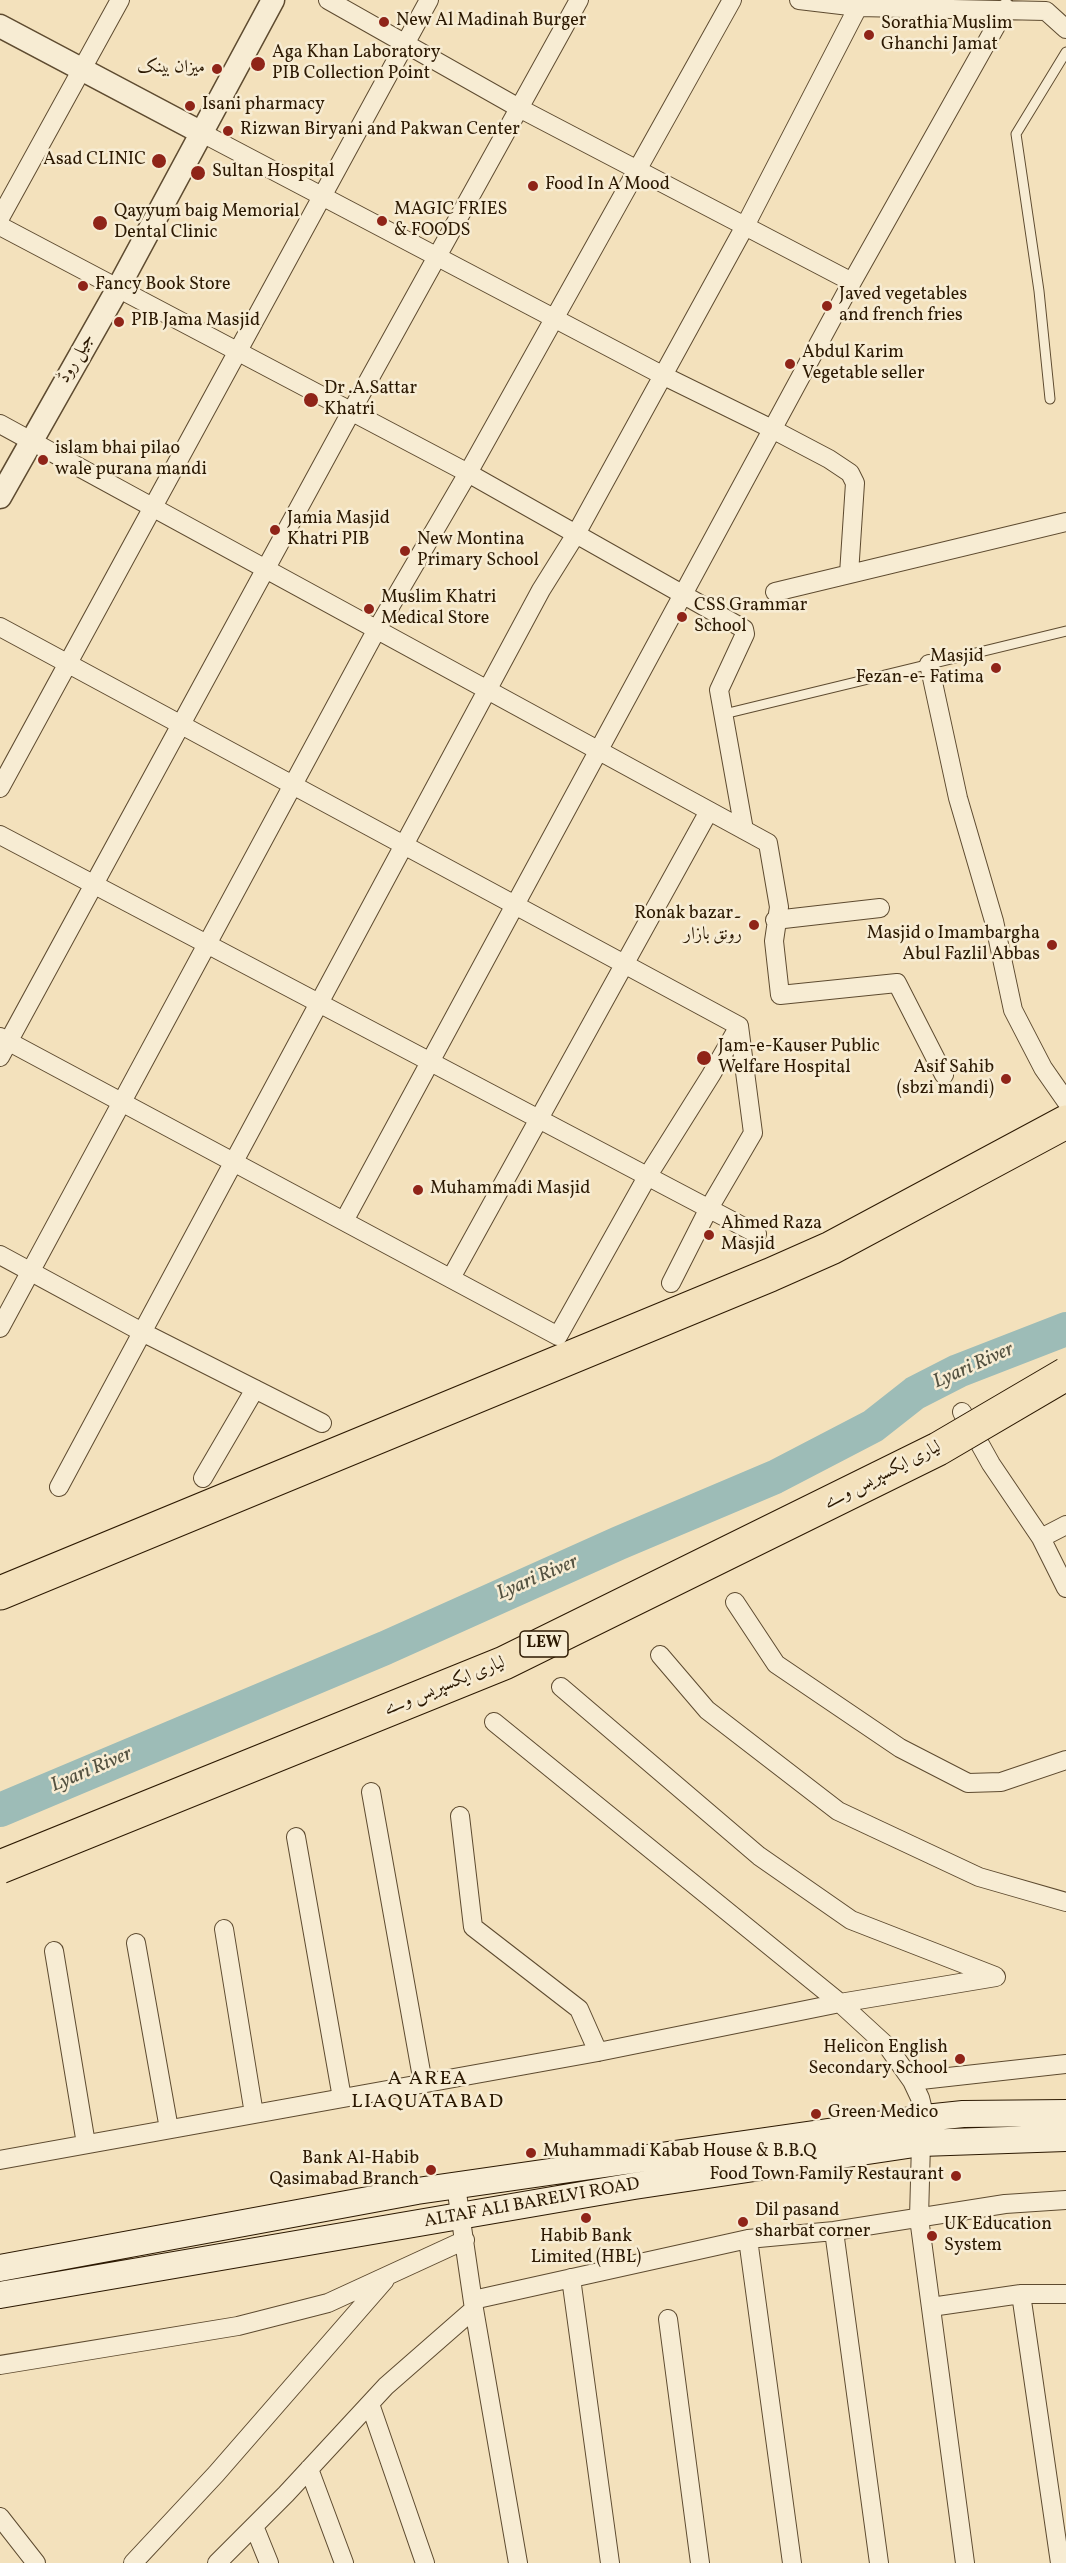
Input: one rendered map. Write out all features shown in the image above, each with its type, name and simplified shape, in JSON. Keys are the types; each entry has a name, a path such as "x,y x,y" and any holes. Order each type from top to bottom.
{"highway":[{"path":"0,1593 528,1377 780,1270 880,1223 1066,1122"},
{"name":"لیاری ایکسپریس وے","path":"0,1867 504,1663 938,1449 1066,1374"}],"main road":[{"name":"ALTAF ALI BARELVI ROAD","path":"0,2268 456,2186 925,2118 963,2114 1066,2113"},
{"name":"ALTAF ALI BARELVI ROAD","path":"0,2295 463,2228 634,2186 921,2142 1066,2138"}],"street":[{"path":"0,218 120,0"},
{"name":"جیل روڈ","path":"0,496 117,290 273,0"},
{"path":"328,0 519,108 852,282"},
{"path":"0,789 429,0"},
{"path":"579,0 94,884 3,1045 122,1102 558,1336 646,1177 711,1075 739,1026"},
{"path":"0,1328 377,629 468,473 732,0"},
{"path":"799,0 858,7 903,4 1046,10 1066,29"},
{"path":"60,1487 541,590 576,534 745,226 858,7"},
{"path":"344,1221 852,282 1006,8"},
{"path":"0,26 554,319 829,459 854,477 849,574"},
{"path":"0,226 117,290 238,351 468,473 744,629 745,634 719,690 744,830"},
{"path":"0,424 768,843 779,907 775,920 774,941 780,995 897,983 944,1075"},
{"path":"774,592 1066,522"},
{"path":"0,627 739,1026"},
{"path":"929,664 958,798 994,921 1013,1010 1042,1068 1066,1101"},
{"path":"451,1278 709,811"},
{"path":"0,835 757,1234"},
{"path":"775,920 880,908"},
{"path":"670,1283 708,1210 753,1133 739,1026"},
{"path":"0,1255 142,1332 322,1423"},
{"path":"203,1478 255,1389"},
{"path":"962,1412 991,1464 1041,1538 1066,1588"},
{"path":"1041,1538 1066,1525"},
{"path":"735,1602 776,1664 900,1748 968,1783 1000,1782 1066,1760"},
{"path":"660,1655 707,1710 838,1811 979,1877 1066,1902"},
{"path":"0,2157 86,2144 598,2052 840,2004 996,1977 851,1920 759,1856 561,1687"},
{"path":"494,1722 840,2004 888,2047 912,2081 920,2098 925,2118 921,2142 919,2218 966,2563"},
{"path":"371,1792 423,2083"},
{"path":"460,1816 473,1927 579,2010 598,2052"},
{"path":"297,1837 342,2098"},
{"path":"224,1929 254,2114"},
{"path":"136,1943 169,2129"},
{"path":"54,1951 86,2144"},
{"path":"912,2081 1066,2064"},
{"path":"456,2186 473,2304 518,2563"},
{"path":"217,2563 386,2386 473,2304 571,2278 748,2239 834,2231 1005,2204 1066,2200"},
{"path":"0,2365 238,2326 328,2303 388,2276 463,2228"},
{"path":"834,2231 879,2563"},
{"path":"748,2239 792,2563"},
{"path":"133,2563 216,2474 388,2276"},
{"path":"571,2278 610,2563"},
{"path":"931,2307 1021,2294 1066,2294"},
{"path":"1021,2294 1060,2563"},
{"path":"668,2319 700,2563"},
{"path":"370,2404 425,2563"},
{"path":"309,2469 344,2563"},
{"path":"0,2517 36,2563"},
{"path":"254,2526 268,2563"}],"lane":[{"path":"1050,399 1040,291 1016,134 1066,52"},
{"path":"724,714 1066,631"}],"waterway":[{"name":"Lyari River","path":"0,1810 385,1648 619,1543 775,1477 873,1426 915,1393 958,1371 1066,1329"}],"place":[{"name":"New Al Madinah Burger","path":"384,22"},
{"name":"Sorathia Muslim Ghanchi Jamat","path":"869,35"},
{"name":"Aga Khan Laboratory PIB Collection Point","path":"258,64"},
{"name":"میزان بینک","path":"217,69"},
{"name":"Isani pharmacy","path":"190,106"},
{"name":"Rizwan Biryani and Pakwan Center","path":"228,131"},
{"name":"Asad CLINIC","path":"159,161"},
{"name":"Sultan Hospital","path":"198,173"},
{"name":"Food In A Mood","path":"533,186"},
{"name":"MAGIC FRIES & FOODS","path":"382,221"},
{"name":"Qayyum baig Memorial Dental Clinic","path":"100,223"},
{"name":"Fancy Book Store","path":"83,286"},
{"name":"Javed vegetables and french fries","path":"827,306"},
{"name":"PIB Jama Masjid","path":"119,322"},
{"name":"Abdul Karim Vegetable seller","path":"790,364"},
{"name":"Dr .A.Sattar Khatri","path":"311,400"},
{"name":"islam bhai pilao wale purana mandi","path":"43,460"},
{"name":"Jamia Masjid Khatri PIB","path":"275,530"},
{"name":"New Montina Primary School","path":"405,551"},
{"name":"Muslim Khatri Medical Store","path":"369,609"},
{"name":"CSS Grammar School","path":"682,617"},
{"name":"Masjid Fezan-e- Fatima","path":"996,668"},
{"name":"Ronak bazar۔ رونق بازار","path":"754,925"},
{"name":"Masjid o Imambargha Abul Fazlil Abbas","path":"1052,945"},
{"name":"Jam-e-Kauser Public Welfare Hospital","path":"704,1058"},
{"name":"Asif Sahib (sbzi mandi)","path":"1006,1079"},
{"name":"Muhammadi Masjid","path":"418,1190"},
{"name":"Ahmed Raza Masjid","path":"709,1235"},
{"name":"Helicon English Secondary School","path":"960,2059"},
{"name":"Green Medico","path":"816,2114"},
{"name":"Muhammadi Kabab House & B.B.Q","path":"531,2153"},
{"name":"Bank Al-Habib Qasimabad Branch","path":"431,2170"},
{"name":"Food Town Family Restaurant","path":"956,2176"},
{"name":"Habib Bank Limited (HBL)","path":"586,2218"},
{"name":"Dil pasand sharbat corner","path":"743,2222"},
{"name":"UK Education System","path":"932,2236"}],"district":[{"name":"A AREA LIAQUATABAD","path":"428,2092"}]}
